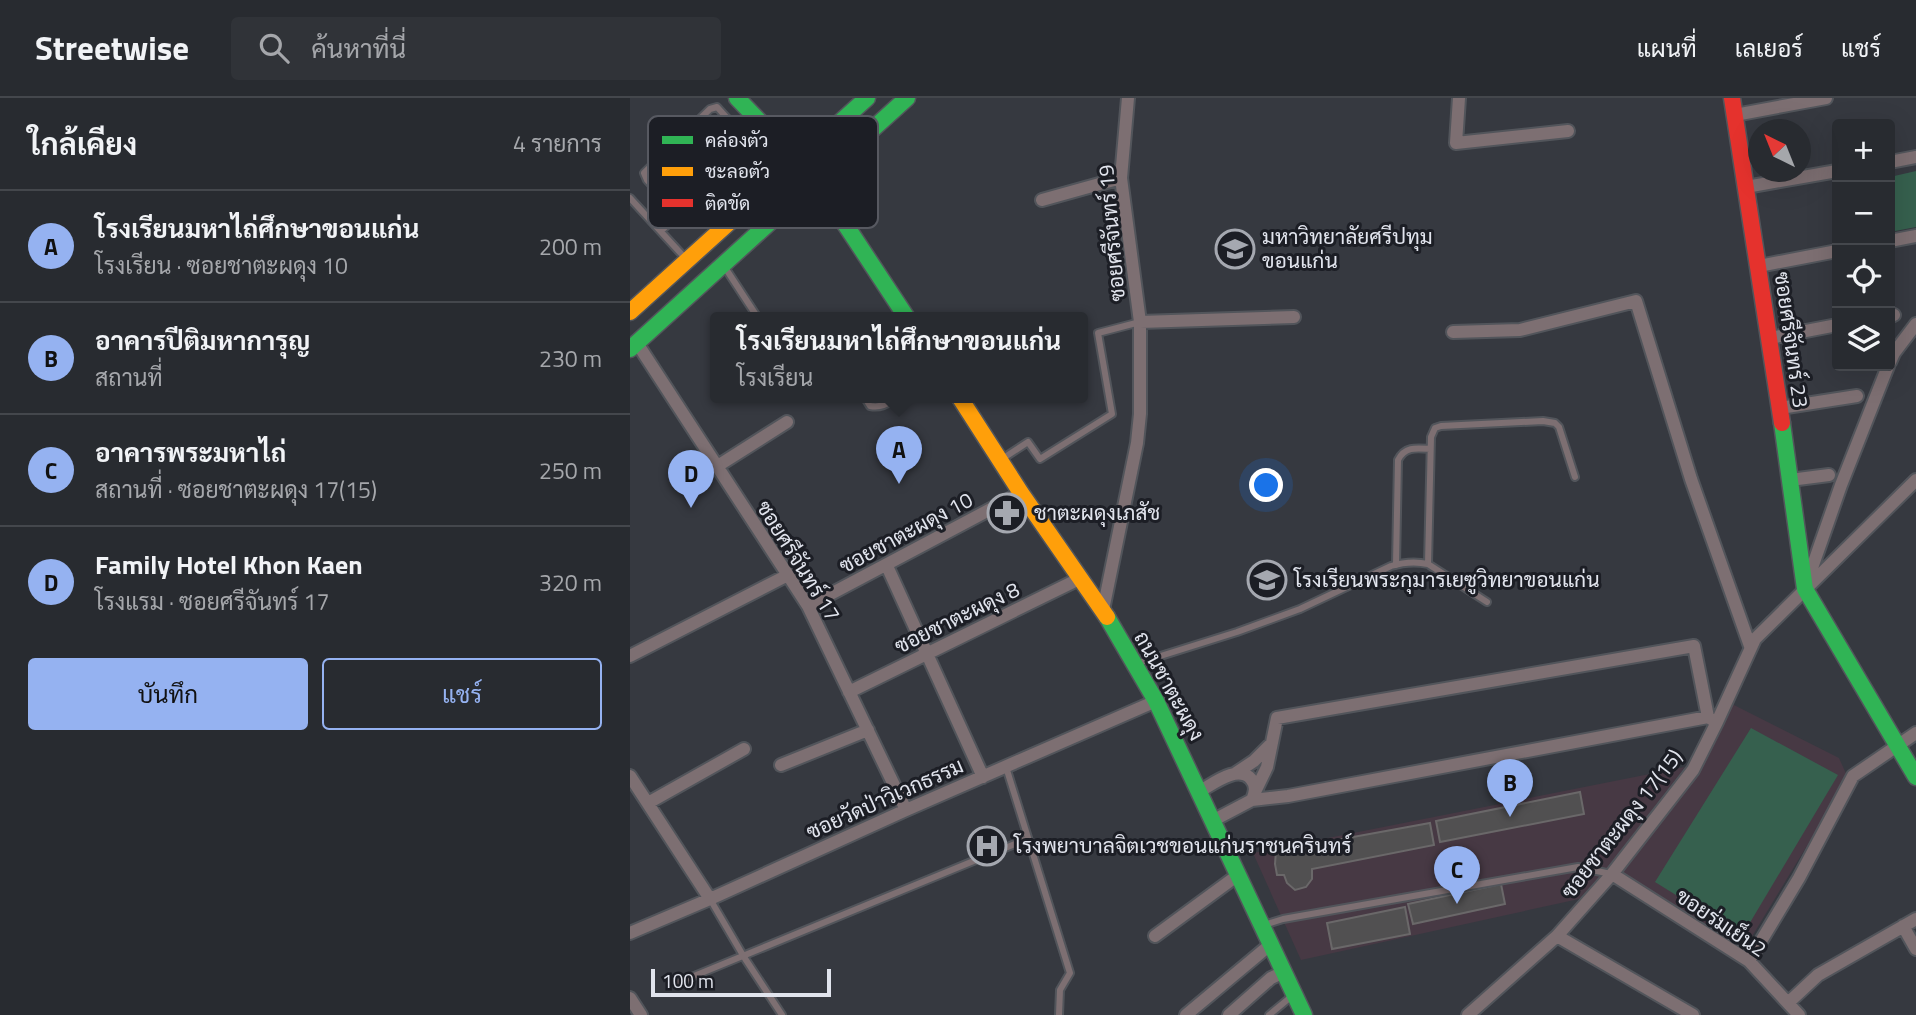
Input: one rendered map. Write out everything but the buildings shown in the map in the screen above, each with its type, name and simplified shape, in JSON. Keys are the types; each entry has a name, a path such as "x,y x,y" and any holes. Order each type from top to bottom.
{"street":[{"path":"737,98 755,116"},
{"path":"847,116 867,98"},
{"path":"878,124 906,98"},
{"name":"ซอยศรีจันทร์ 19","path":"1103,610 1137,443 1140,414 1140,323 1121,178 1128,98"},
{"path":"1459,98 1456,143 1568,131"},
{"name":"ซอยศรีจันทร์ 23","path":"1732,98 1770,338 1805,589"},
{"path":"1735,115 1826,98"},
{"path":"1895,161 1916,157"},
{"path":"1746,187 1832,172"},
{"path":"1042,200 1121,178"},
{"path":"630,312 723,228"},
{"path":"633,346 763,228"},
{"path":"848,228 903,312"},
{"path":"1895,240 1916,236"},
{"path":"1759,266 1832,252"},
{"path":"687,261 705,281"},
{"path":"1453,332 1520,330 1636,301 1691,479 1750,646"},
{"path":"1140,323 1294,317"},
{"path":"1895,352 1916,324"},
{"path":"1770,338 1832,326"},
{"name":"ซอยศรีจันทร์ 17","path":"633,346 808,606 906,810"},
{"path":"1886,371 1841,485 1805,589 1916,777"},
{"path":"1780,408 1857,396"},
{"name":"ถนนชาตะผดุง","path":"963,403 1021,493 1103,610 1156,701 1304,1015"},
{"path":"716,467 787,422"},
{"path":"1790,480 1829,475"},
{"name":"ซอยชาตะผดุง 17(15)","path":"1468,1015 1557,936 1612,874 1693,770 1713,719 1755,639 1916,480"},
{"name":"ซอยชาตะผดุง 10","path":"808,606 1021,493"},
{"path":"887,566 983,777"},
{"path":"630,656 788,575"},
{"name":"ซอยชาตะผดุง 8","path":"849,692 1081,578"},
{"path":"1214,820 1254,796 1301,793 1713,719 1694,646 1277,718 1267,767 1254,796"},
{"name":"ซอยวัดป่าวิเวกธรรม","path":"630,933 1156,701"},
{"path":"781,765 868,730"},
{"path":"1749,961 1799,878 1853,776 1916,733"},
{"path":"1200,791 1254,761 1271,743"},
{"path":"648,803 744,750"},
{"path":"1236,773 1250,777 1254,783 1254,796"},
{"path":"630,776 710,899"},
{"name":"ขอยร่มเย็น2","path":"1612,874 1749,961 1798,1015"},
{"path":"1155,936 1238,875"},
{"path":"1788,1003 1818,975 1916,919"},
{"path":"1903,926 1916,949"},
{"path":"1557,936 1693,1015"},
{"path":"1186,1015 1271,944"},
{"path":"1229,1015 1271,978 1284,972"},
{"path":"630,998 641,1015"}],"lane":[{"path":"702,116 710,108 717,107 725,116"},
{"path":"630,198 648,217"},
{"path":"658,228 687,261"},
{"path":"661,231 664,228"},
{"path":"723,265 754,312"},
{"path":"1000,460 1028,442 1040,459 1112,414 1098,333 1140,323"},
{"path":"869,403 877,407 889,403"},
{"path":"1428,564 1430,449 1432,432 1441,426 1549,421 1559,427 1575,478"},
{"path":"1395,565 1398,460 1405,450 1430,449"},
{"path":"1133,664 1237,632 1300,609 1395,565 1418,562 1428,564 1487,602"},
{"path":"1006,767 1070,973 1060,990 1056,1014"},
{"path":"677,983 1027,839"},
{"path":"1262,925 1283,919 1578,867 1612,874"},
{"path":"710,899 782,1015"},
{"path":"1269,1015 1294,994"}],"shaded area":[{"path":"1730,703 1839,758 1848,778 1745,948 1620,871"},
{"path":"1685,767 1604,872 1579,899 1301,960 1253,853"}],"green space":[{"path":"1916,171 1916,227 1895,231 1895,176"},
{"path":"1751,728 1838,775 1742,936 1655,882"}],"traffic: fast":[{"path":"737,98 754,116"},
{"path":"847,116 867,98"},
{"path":"878,124 907,98"},
{"path":"630,349 764,228"},
{"path":"848,228 903,312"},
{"path":"1782,423 1805,589 1916,777"},
{"path":"1107,617 1156,701 1304,1015"}],"traffic: slow":[{"path":"630,312 723,228"},
{"path":"963,403 1021,493 1107,617"}],"traffic: jam":[{"path":"1732,98 1782,423"}],"place":[{"name":"มหาวิทยาลัยศรีปทุม ขอนแก่น","path":"1235,249"},
{"name":"โรงเรียนมหาไถ่ศึกษาขอนแก่น","path":"899,484"},
{"name":"Family Hotel Khon Kaen","path":"691,508"},
{"name":"ชาตะผดุงเภสัช","path":"1007,513"},
{"name":"โรงเรียนพระกุมารเยซูวิทยาขอนแก่น","path":"1267,580"},
{"name":"อาคารปีติมหาการุญ","path":"1510,817"},
{"name":"โรงพยาบาลจิตเวชขอนแก่นราชนครินทร์","path":"987,846"},
{"name":"อาคารพระมหาไถ่","path":"1457,904"}]}
